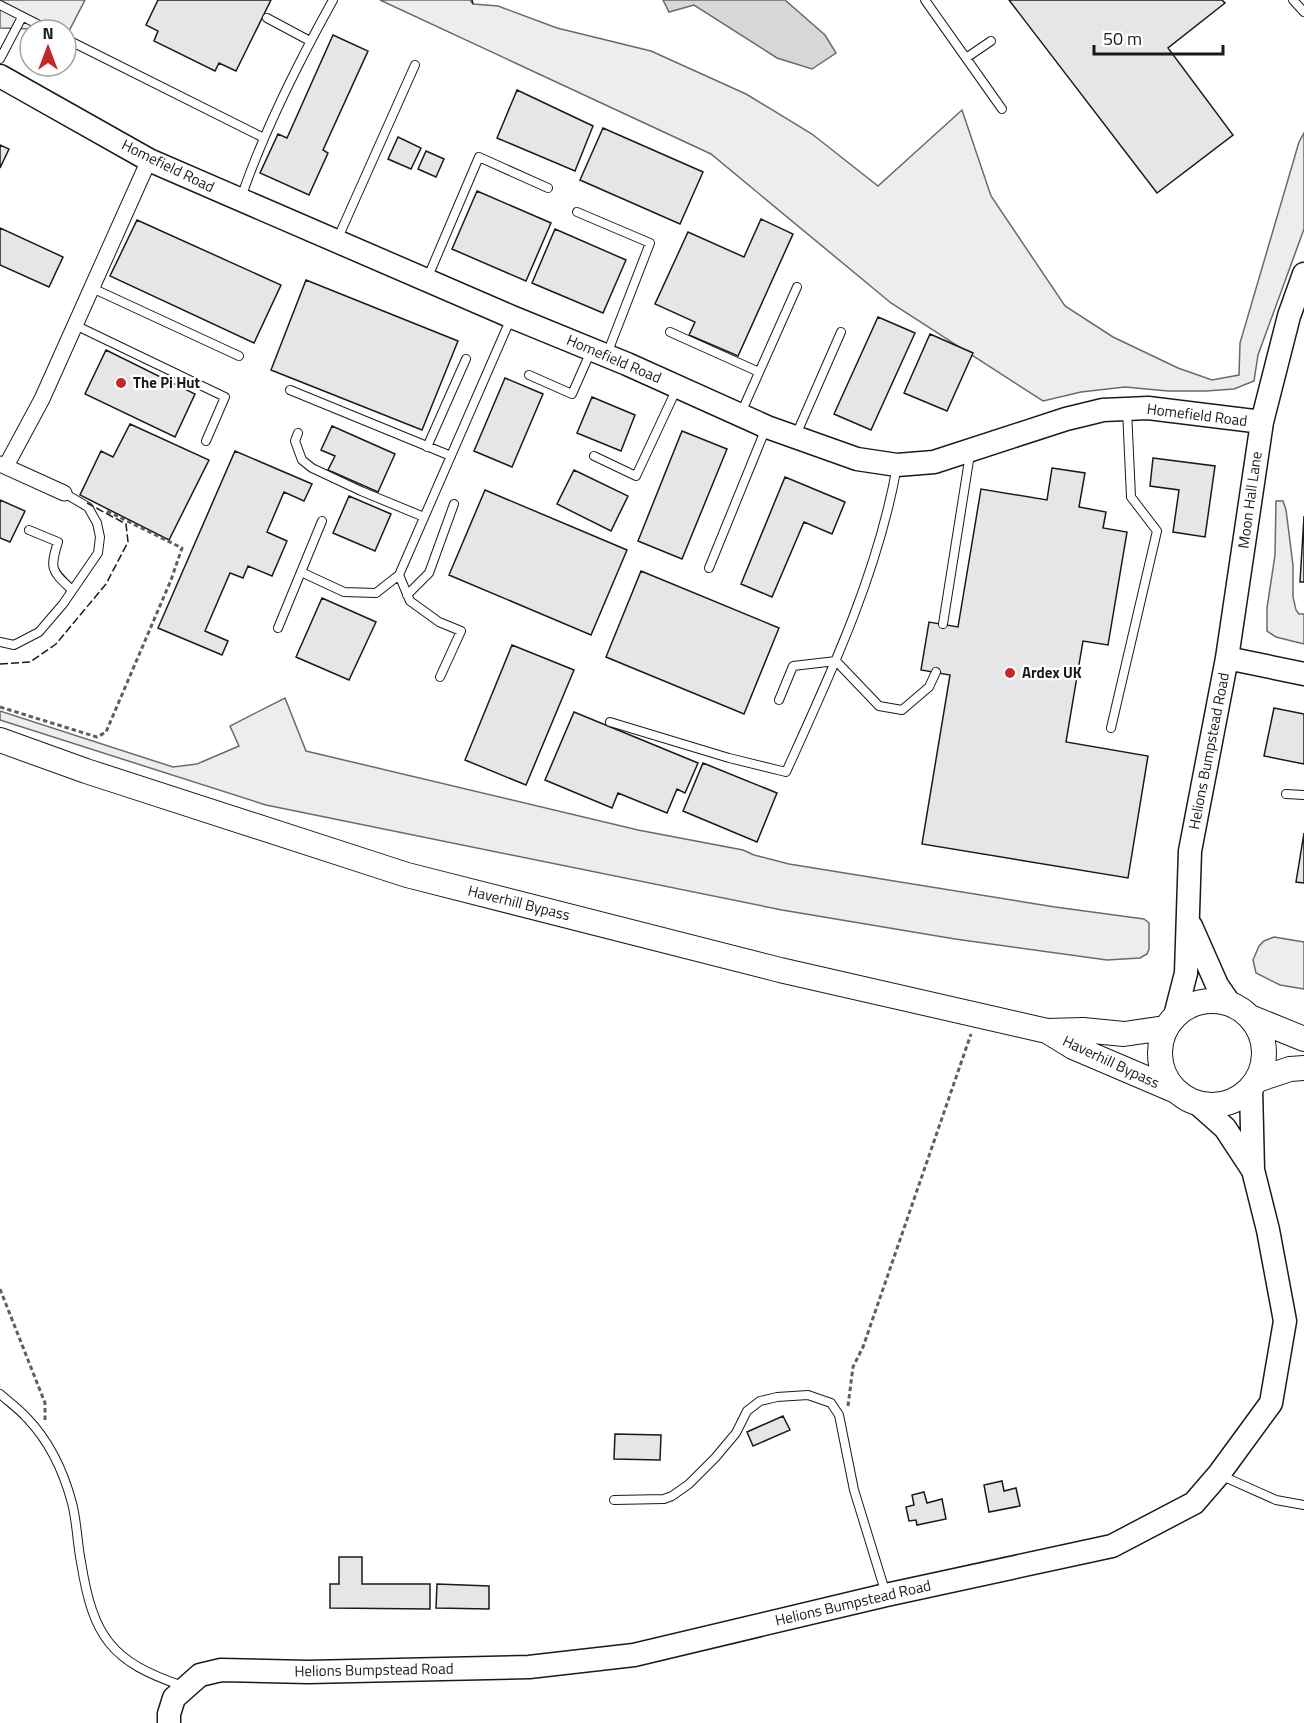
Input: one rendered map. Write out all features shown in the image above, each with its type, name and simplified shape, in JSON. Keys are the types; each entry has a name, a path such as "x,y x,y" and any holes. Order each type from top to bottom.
{"main road":[{"name":"Haverhill Bypass","path":"0,740 86,771 407,875 780,970 1047,1031 1083,1030 1124,1034 1170,1022"},
{"path":"1304,1039 1250,1017 1230,1004 1215,1001 1200,1002 1187,1007 1170,1022 1160,1044 1160,1061 1165,1078 1186,1099 1197,1103 1216,1105 1235,1100 1254,1084 1290,1069 1304,1068"},
{"path":"1250,1017 1263,1040 1263,1060 1254,1084"},
{"name":"Haverhill Bypass","path":"1047,1031 1073,1047 1176,1091"}],"street":[{"name":"Homefield Road","path":"0,76 149,160 512,317 599,352 767,427 857,459 897,465 934,462 1066,419 1103,410 1148,408 1262,422"},
{"path":"64,493 3,465 42,399 149,160"},
{"name":"Moon Hall Lane","path":"1227,658 1262,422 1289,316 1304,274"},
{"name":"Helions Bumpstead Road","path":"1170,1022 1186,973 1190,851 1227,658 1304,674"},
{"name":"Helions Bumpstead Road","path":"1189,922 1217,985 1230,1004"},
{"name":"Helions Bumpstead Road","path":"185,1687 201,1676 221,1670 308,1672 529,1667 634,1654 886,1595 1112,1546 1194,1503 1219,1474 1271,1402 1285,1322 1268,1230 1253,1170 1254,1084"},
{"name":"Helions Bumpstead Road","path":"1197,1103 1226,1128 1253,1170"},
{"path":"169,1723 174,1698 185,1687"}],"lane":[{"path":"240,200 264,138 310,41 333,0"},
{"path":"925,0 1002,109"},
{"path":"1293,0 1304,12"},
{"path":"0,5 26,18"},
{"path":"0,59 22,16"},
{"path":"267,18 310,41"},
{"path":"966,58 991,41"},
{"path":"78,45 264,138"},
{"path":"337,241 416,65"},
{"path":"427,280 479,157 548,188"},
{"path":"529,375 572,394 599,352 650,243 577,212"},
{"path":"740,414 797,287"},
{"path":"92,288 240,356"},
{"path":"301,572 345,592 376,593 399,575 512,317"},
{"path":"75,325 225,397 206,441"},
{"path":"670,332 759,372"},
{"path":"796,436 841,332"},
{"path":"428,447 466,359"},
{"path":"594,456 636,476 677,386"},
{"path":"290,390 451,456"},
{"path":"1111,728 1157,531 1131,497 1127,409"},
{"path":"709,568 767,427"},
{"path":"298,433 295,441 299,452 303,460 312,468 424,517"},
{"path":"943,624 970,450"},
{"path":"610,722 729,758 786,772 836,661 874,561 897,465"},
{"path":"0,642 14,645 39,632 98,553 100,537 97,522 88,507 64,493"},
{"path":"407,595 429,573 454,504"},
{"path":"278,628 322,521"},
{"path":"29,530 58,542 52,561 56,575 72,590"},
{"path":"399,575 410,601 439,622 461,631 440,677"},
{"path":"836,661 879,706 902,710 929,687 936,672"},
{"path":"779,700 793,666 836,661"},
{"path":"1286,794 1304,795"},
{"path":"0,1394 28,1419 59,1465 72,1502 88,1601 98,1627 110,1644 133,1665 154,1676 185,1687"},
{"path":"614,1500 664,1499 672,1496 689,1484 715,1458 736,1433 747,1411 760,1401 777,1396 808,1395 831,1403 839,1415 854,1490 886,1595"},
{"path":"1219,1474 1276,1500 1304,1505"}],"path":[{"path":"0,707 97,737 106,732 171,580 182,548 96,505"},
{"path":"844,1436 853,1367 863,1347 978,1016"},
{"path":"0,1289 45,1403 45,1442"}],"shaded area":[{"path":"0,0 85,0 76,18 18,18 18,29 0,28"},
{"path":"380,0 470,0 473,4 498,6 557,28 651,51 746,94 812,134 878,186 962,110 991,196 1065,306 1113,337 1178,368 1212,380 1239,375 1240,343 1299,142 1304,133 1304,229 1258,355 1254,381 1234,389 1206,391 1168,391 1125,387 1081,392 1043,401 891,303 711,154"},
{"path":"663,0 785,0 825,35 836,53 812,69 777,58 694,5 669,12"},
{"path":"1276,501 1283,501 1286,510 1293,565 1293,597 1296,610 1299,614 1304,614 1304,644 1276,637 1267,631 1267,608 1275,555"},
{"path":"285,698 306,751 638,830 743,850 789,864 1144,919 1149,923 1149,949 1147,954 1140,958 1107,960 955,939 782,910 266,805 0,720 0,711 173,767 197,764 239,746 230,726"},
{"path":"1274,937 1304,942 1304,989 1280,985 1256,973 1253,960 1259,946"}],"building":[{"path":"158,0 271,0 236,71 219,63 215,71 154,41 158,31 146,25"},
{"path":"1009,0 1222,0 1225,3 1168,48 1233,135 1157,193"},
{"path":"333,35 368,51 323,150 328,153 309,195 260,173 278,134 287,138"},
{"path":"517,90 593,126 575,171 497,138"},
{"path":"603,128 703,172 680,224 580,180"},
{"path":"398,137 421,148 411,169 388,159"},
{"path":"0,145 9,149 0,168"},
{"path":"426,151 444,159 436,177 418,169"},
{"path":"477,191 551,223 526,281 452,249"},
{"path":"761,219 793,234 738,356 689,335 695,322 655,304 688,232 744,257"},
{"path":"137,220 281,285 254,343 110,276"},
{"path":"0,228 63,257 49,287 0,265"},
{"path":"555,229 626,260 603,313 532,283"},
{"path":"306,280 458,341 422,430 271,370"},
{"path":"878,317 915,333 871,430 834,414"},
{"path":"930,334 973,353 947,411 904,393"},
{"path":"106,350 195,394 175,437 85,394"},
{"path":"505,378 543,394 512,467 474,451"},
{"path":"592,397 635,415 621,451 577,433"},
{"path":"130,424 209,460 169,540 80,495 101,451 113,457"},
{"path":"332,426 395,454 378,492 328,470 335,456 321,450"},
{"path":"682,431 727,449 682,559 638,541"},
{"path":"235,451 312,484 304,501 284,492 267,532 287,541 272,576 248,566 243,578 230,573 205,631 228,641 222,655 158,628"},
{"path":"1153,458 1215,466 1205,537 1173,532 1179,490 1150,486"},
{"name":"Ardex UK","path":"1052,468 1085,473 1079,507 1106,512 1103,528 1127,532 1108,645 1083,641 1066,742 1148,756 1128,878 922,844 950,675 921,670 929,622 958,627 981,489 1047,500"},
{"path":"574,470 628,496 611,531 557,504"},
{"path":"785,477 845,502 832,534 804,522 772,597 741,584"},
{"path":"485,490 627,550 591,635 449,575"},
{"path":"349,496 391,514 375,551 333,533"},
{"path":"0,500 25,511 10,542 0,538"},
{"path":"1304,516 1304,582 1300,582"},
{"path":"641,571 779,628 744,714 606,657"},
{"path":"322,598 376,622 349,680 296,657"},
{"path":"512,645 574,670 526,785 465,760"},
{"path":"1274,708 1304,714 1304,764 1264,756"},
{"path":"574,712 698,763 685,793 677,789 667,813 618,793 612,808 545,780"},
{"path":"703,763 777,793 757,842 683,811"},
{"path":"1304,833 1304,883 1296,882"},
{"path":"783,1416 790,1430 753,1446 747,1432"},
{"path":"615,1434 661,1435 660,1460 614,1459"},
{"path":"1002,1481 1004,1491 1016,1488 1020,1506 989,1512 984,1485"},
{"path":"924,1492 927,1503 942,1499 946,1519 917,1525 916,1520 909,1521 906,1507 914,1505 912,1495"},
{"path":"339,1557 362,1557 362,1584 430,1584 430,1609 330,1608 330,1584 339,1584"},
{"path":"437,1584 489,1586 489,1609 436,1608"}],"fence":[{"path":"472,0 473,4"},
{"path":"0,664 30,662 56,644 106,584 128,542 126,524 87,503"}],"place":[{"name":"The Pi Hut","path":"121,383"},
{"name":"Ardex UK","path":"1010,673"}]}
